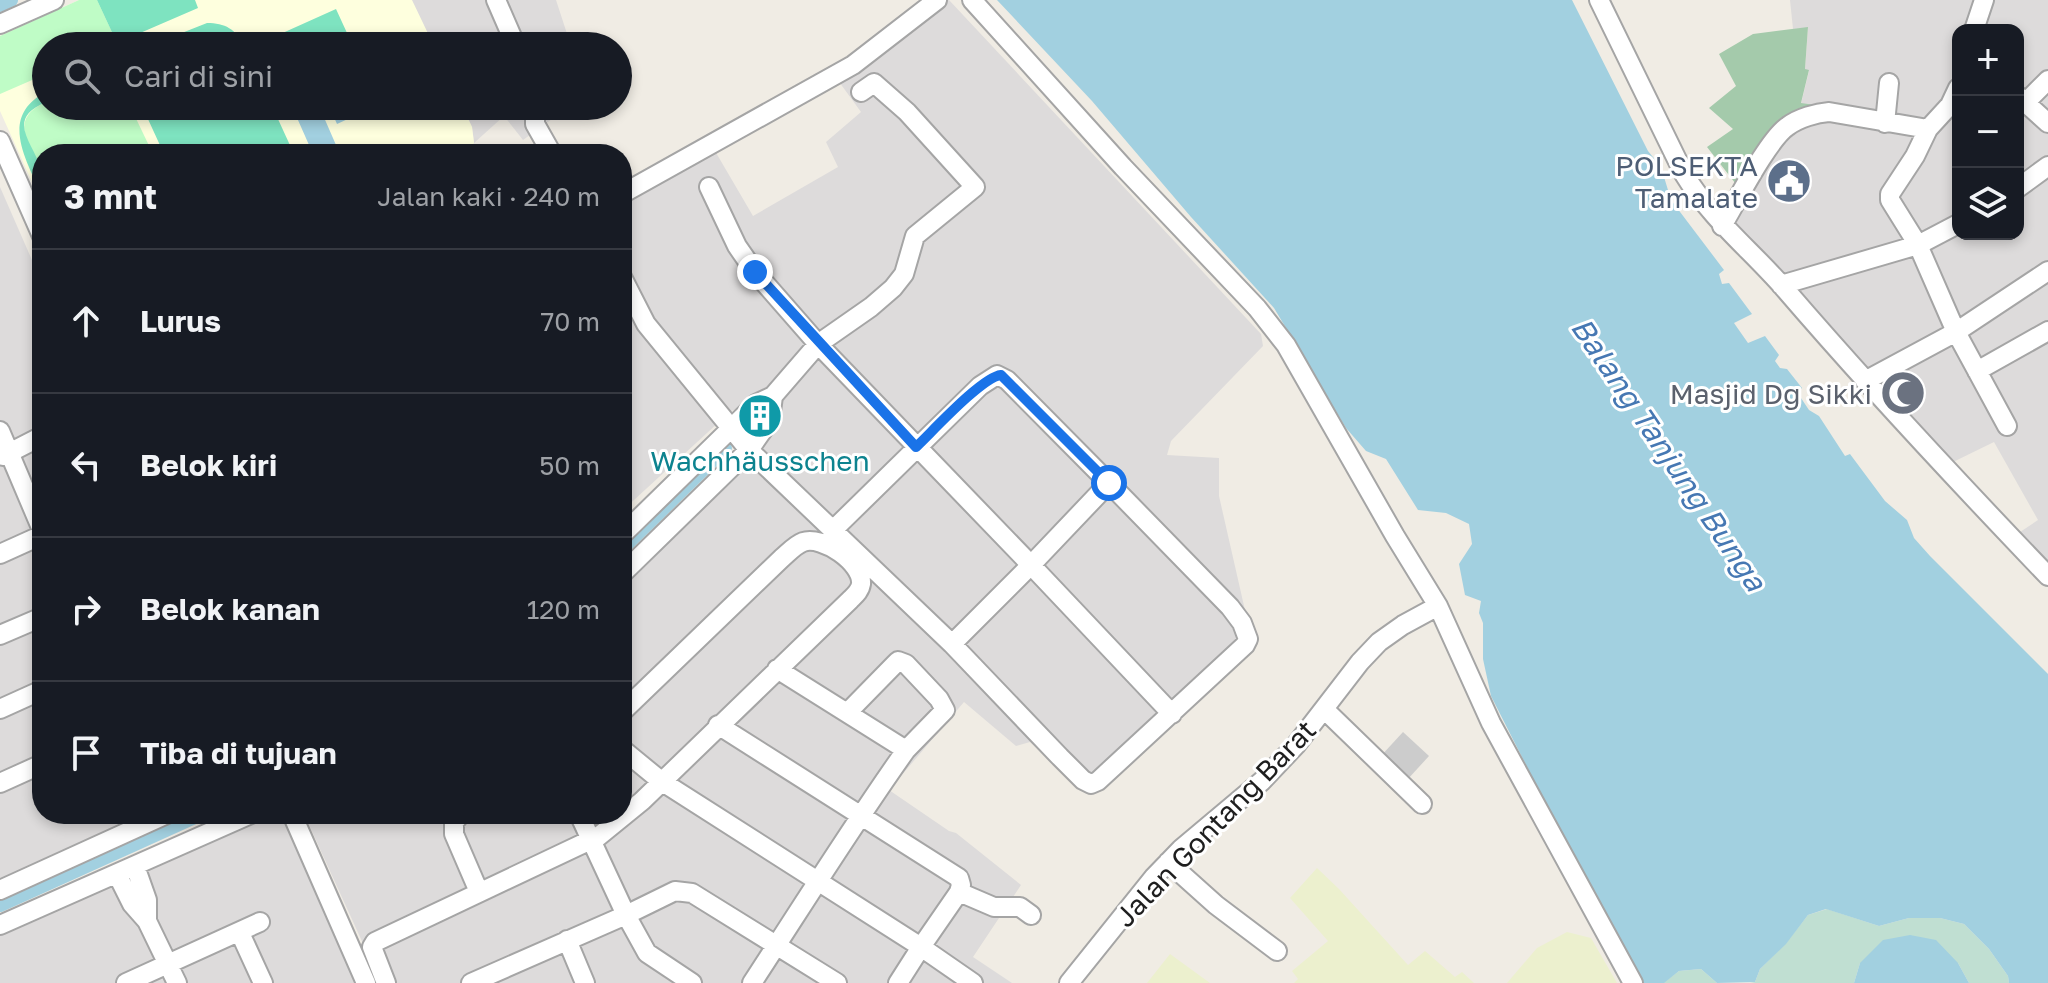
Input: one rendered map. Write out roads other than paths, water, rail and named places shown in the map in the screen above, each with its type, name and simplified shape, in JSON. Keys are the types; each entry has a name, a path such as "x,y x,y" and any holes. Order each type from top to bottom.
{"street":[{"path":"0,24 54,0"},
{"path":"496,0 510,32"},
{"path":"632,188 853,65 937,0"},
{"path":"972,0 1274,328 1286,345 1438,606 1491,723 1633,983"},
{"path":"1599,0 1699,199 2048,576"},
{"path":"1976,24 1984,0"},
{"path":"2024,98 2048,80"},
{"path":"632,525 756,404 773,396 818,344 893,288 904,274 915,236 975,187 907,112 874,83 861,92"},
{"path":"1885,123 1889,83"},
{"path":"1954,96 1928,129 1915,156 1890,194 1890,200 1918,245 1956,332 2007,426"},
{"path":"2024,101 2048,123"},
{"path":"1722,226 1775,138 1787,126 1829,112 1928,129"},
{"path":"535,120 546,144"},
{"path":"0,141 32,213"},
{"path":"2024,184 2048,166"},
{"path":"709,187 737,246 755,272 818,344 1172,714"},
{"path":"1781,285 1918,245 1952,227"},
{"path":"1865,381 1956,332 2048,271"},
{"path":"632,297 646,324 749,450 832,531 952,644 1088,783 1098,781 1248,639 1230,607 1001,375 993,376 980,386 832,531"},
{"path":"1977,371 2048,331"},
{"path":"632,564 749,450 770,420 773,396"},
{"path":"0,431 5,455 32,511"},
{"path":"5,455 32,441"},
{"path":"952,644 1109,483"},
{"path":"0,554 32,537"},
{"path":"632,702 802,542 824,543 844,555 856,568 861,578 858,591 632,809"},
{"name":"Jalan Gontang Barat","path":"1069,983 1168,862 1262,781 1325,710 1344,681 1379,642 1410,620 1438,606"},
{"path":"0,635 32,621"},
{"path":"752,983 906,750 945,710 939,699 906,664 898,661 848,712"},
{"path":"777,669 906,750"},
{"path":"0,709 32,695"},
{"path":"1325,710 1422,804"},
{"path":"718,725 959,878 959,892 898,983"},
{"path":"632,757 661,781 820,881 973,983"},
{"path":"0,783 32,769"},
{"path":"0,890 145,824"},
{"path":"0,925 229,824"},
{"path":"296,824 366,983"},
{"path":"454,824 454,834 479,892"},
{"path":"583,824 647,953 692,983"},
{"path":"386,983 374,956 372,947 375,942 590,842 613,824"},
{"path":"1168,862 1216,905 1277,951"},
{"path":"135,866 147,900 147,921"},
{"path":"117,874 132,904 147,921 177,983"},
{"path":"471,983 665,895 684,891 692,893 837,983"},
{"path":"959,892 994,907 1020,907 1031,915"},
{"path":"126,983 260,922"},
{"path":"240,933 263,983"},
{"path":"567,940 585,983"}],"water":[{"name":"Balang Tanjung Bunga","path":"997,0 1572,0 1648,151 1661,167 1671,200 1724,270 1719,274 1722,284 1729,283 1752,314 1734,323 1748,343 1765,336 1779,355 1775,361 1780,368 1787,369 1802,388 1797,392 1809,410 1819,416 1845,456 1850,454 1885,501 1907,520 1914,538 1930,556 2048,674 2048,983 2009,983 2008,976 1989,949 1964,924 1940,918 1909,918 1879,926 1826,909 1808,915 1786,944 1760,969 1755,982 1717,983 1701,969 1679,971 1664,983 1642,983 1598,907 1491,696 1483,659 1483,623 1479,613 1481,601 1465,595 1459,564 1472,544 1469,524 1446,513 1418,510 1386,459 1366,451 1346,428 1274,308 1092,101"},
{"path":"298,120 325,120 336,144 309,144"},
{"path":"1910,935 1936,940 1958,963 1969,983 1854,983 1860,963 1883,940"}],"waterway":[{"path":"0,5 11,0"},
{"path":"632,539 725,448"},
{"path":"0,905 179,824"}],"place":[{"name":"POLSEKTA Tamalate","path":"1789,181"},
{"name":"Masjid Dg Sikki","path":"1903,393"},
{"name":"Wachhäusschen","path":"760,416"}]}
